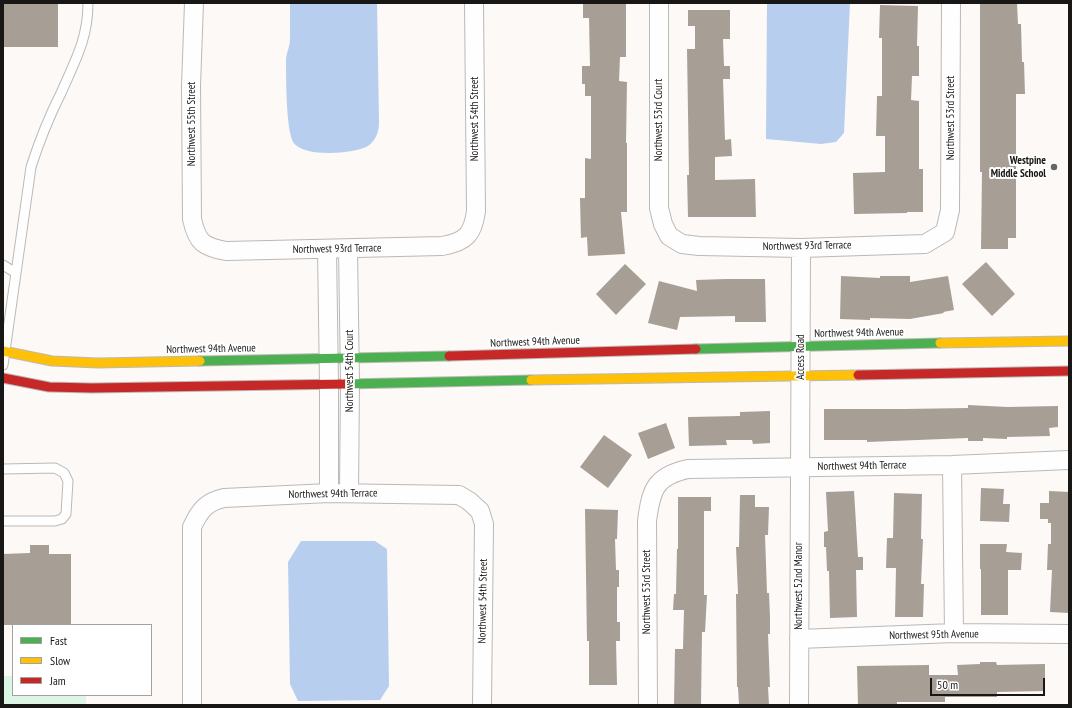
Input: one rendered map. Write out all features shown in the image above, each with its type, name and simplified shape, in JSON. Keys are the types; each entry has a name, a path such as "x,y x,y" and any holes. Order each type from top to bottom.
{"street":[{"name":"Northwest 55th Street","path":"194,3 191,86 192,219 195,232 202,243"},
{"name":"Northwest 54th Street","path":"469,234 474,223 476,211 474,3"},
{"name":"Northwest 53rd Court","path":"659,3 659,208 663,224 669,236"},
{"name":"Northwest 53rd Street","path":"945,232 950,210 951,3"},
{"name":"Northwest 93rd Terrace","path":"669,236 682,244 699,246 801,248 925,244 945,232"},
{"name":"Northwest 93rd Terrace","path":"202,243 212,248 226,251 326,250 442,246 457,243 469,234"},
{"name":"Access Road","path":"799,467 801,248"},
{"name":"Northwest 54th Court","path":"348,249 350,358 349,492"},
{"name":"Northwest 54th Court","path":"326,250 329,359 329,492"},
{"name":"Northwest 94th Avenue","path":"4,351 52,361 98,363 329,359 801,346 1069,341"},
{"path":"3,378 49,387 92,388 1069,371"},
{"name":"Northwest 94th Terrace","path":"659,482 674,472 688,469 952,465 1069,460"},
{"path":"952,465 954,633"},
{"name":"Northwest 52nd Manor","path":"799,467 799,705"},
{"name":"Northwest 53rd Street","path":"648,705 647,521 650,500 659,482"},
{"name":"Northwest 94th Terrace","path":"192,705 192,527 199,512 213,500 224,498 349,492 458,495 469,501"},
{"name":"Northwest 54th Street","path":"469,501 480,511 484,524 482,705"},
{"name":"Northwest 95th Avenue","path":"799,639 954,633 1069,634"}],"lane":[{"path":"3,365 31,167 37,148 76,62 84,39 88,3"},
{"path":"3,265 16,274"},
{"path":"3,469 55,468 64,473 68,481 66,514 62,519 55,521 3,521"}],"green space":[{"path":"3,676 12,676 12,696 86,696 86,705 3,705"}],"water":[{"path":"290,3 377,3 379,126 375,138 368,146 352,151 329,153 307,150 299,147 293,142 289,126 286,78 286,57 290,39"},
{"path":"767,3 850,3 844,133 836,142 821,144 766,139"},
{"path":"301,541 375,541 387,549 389,686 380,700 298,701 290,684 288,562"}],"building":[{"path":"3,3 58,3 58,47 3,47"},
{"path":"583,3 626,3 626,57 620,57 619,81 627,82 627,212 621,212 625,254 588,256 587,237 581,238 580,198 585,198 585,158 591,159 591,96 585,96 585,84 582,84 582,66 590,66 589,18 583,18"},
{"path":"980,3 1017,3 1018,24 1021,24 1025,94 1016,94 1016,238 1008,238 1008,249 981,249 982,172 980,172"},
{"path":"880,5 918,6 917,46 919,46 919,76 912,76 911,100 919,101 919,169 923,169 923,212 854,214 853,173 885,172 885,136 876,136 877,96 882,96 882,38 879,38"},
{"path":"688,10 730,10 730,39 723,39 724,66 730,66 730,79 723,79 725,140 731,139 732,156 715,157 715,180 755,179 756,217 688,217 687,175 689,175 687,49 695,49 695,26 688,26"},
{"path":"986,262 1015,294 992,316 962,284"},
{"path":"625,264 646,284 616,315 596,294"},
{"path":"841,276 880,278 880,276 910,276 910,282 948,276 954,310 910,319 840,319"},
{"path":"765,279 766,322 735,322 735,316 680,317 677,330 648,323 659,281 697,291 696,280"},
{"path":"968,405 1007,407 1058,406 1058,427 1049,428 1050,436 1007,437 1007,439 983,438 983,441 968,441 968,438 867,442 867,440 824,440 824,409 968,408"},
{"path":"770,411 770,443 753,444 752,440 726,440 727,445 689,446 688,417 740,416 740,412"},
{"path":"666,423 675,448 648,459 638,433"},
{"path":"604,435 632,455 608,488 580,467"},
{"path":"981,488 1004,489 1003,504 1010,504 1009,522 980,521"},
{"path":"854,491 858,557 863,557 863,570 856,570 857,617 830,618 829,571 827,571 826,547 824,547 824,532 828,531 826,492"},
{"path":"1049,491 1069,492 1069,613 1050,612 1052,570 1047,570 1048,544 1051,544 1051,523 1048,523 1048,519 1040,519 1040,503 1049,503"},
{"path":"894,493 922,494 921,539 923,539 921,584 924,584 923,617 895,617 896,568 886,568 887,538 893,538"},
{"path":"740,495 755,495 755,507 769,507 768,535 765,535 767,593 769,593 770,617 770,634 768,634 770,687 768,687 769,705 739,705 737,687 736,594 738,594 736,547 739,547"},
{"path":"678,497 711,497 711,511 704,511 704,595 707,595 705,632 702,632 701,705 674,705 675,649 683,649 684,610 673,610 674,594 676,594 678,549"},
{"path":"585,509 618,510 617,539 615,539 616,570 619,570 619,587 617,587 617,622 620,622 620,641 616,641 617,685 589,685"},
{"path":"980,544 1007,544 1006,552 1022,553 1021,570 1008,570 1008,615 981,615"},
{"path":"30,545 49,545 49,554 71,554 71,624 3,625 3,554 30,553"},
{"path":"980,662 996,662 997,665 1045,664 1045,691 997,692 997,697 945,697 945,702 897,702 897,705 858,705 857,666 929,665 929,675 958,675 957,665 980,664"}],"traffic: fast":[{"path":"696,349 940,343"},
{"path":"200,361 449,356"},
{"path":"346,384 531,380"}],"traffic: slow":[{"path":"940,343 1069,341"},
{"path":"3,351 52,361 98,363 200,361"},
{"path":"531,380 858,375"}],"traffic: jam":[{"path":"449,356 696,349"},
{"path":"858,375 1069,371"},
{"path":"3,378 49,387 92,388 346,384"}],"place":[{"name":"Westpine Middle School","path":"1054,167"}]}
